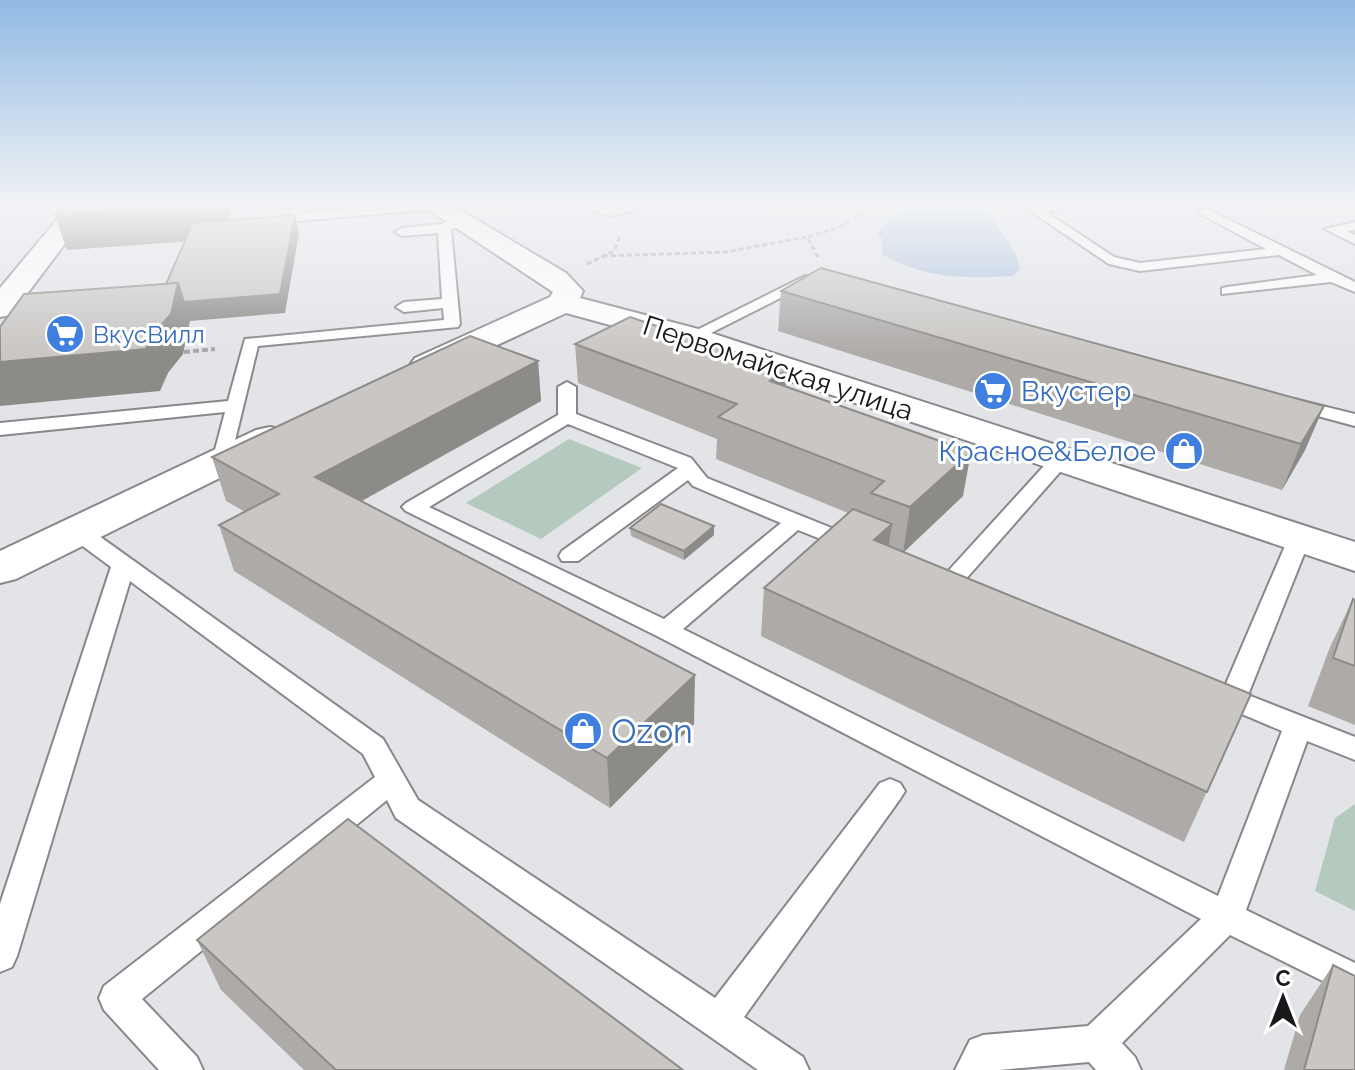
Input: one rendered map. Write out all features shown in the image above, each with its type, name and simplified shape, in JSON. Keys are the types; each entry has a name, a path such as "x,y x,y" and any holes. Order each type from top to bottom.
{"street":[{"path":"0,308 43,254"},
{"path":"402,376 468,331 563,303 568,291 556,279 512,254"},
{"name":"Первомайская улица","path":"563,303 691,337 1355,557"},
{"path":"0,569 305,422"}],"lane":[{"path":"222,461 251,342 468,331 450,303 446,254"},
{"path":"1100,254 1109,260 1140,267 1255,254"},
{"path":"1287,254 1355,288"},
{"path":"691,337 820,272"},
{"path":"1227,291 1334,277"},
{"path":"404,307 450,303"},
{"path":"567,387 567,417"},
{"path":"1280,400 1355,420"},
{"path":"0,429 235,406"},
{"path":"567,417 684,462 700,482 879,555"},
{"path":"567,417 413,507 666,630 910,757 1355,981"},
{"path":"949,584 1060,460"},
{"path":"570,556 689,469"},
{"path":"666,630 796,521"},
{"path":"77,531 373,747 407,809 790,1070"},
{"path":"1233,700 1299,539"},
{"path":"0,956 123,567"},
{"path":"921,572 977,595"},
{"path":"1205,688 1355,749"},
{"path":"974,1070 983,1053 1096,1043 1227,916 1298,726"},
{"path":"184,1070 117,998 391,781"},
{"path":"719,1021 890,791"},
{"path":"1096,1043 1122,1070"}],"path":[{"path":"603,256 666,254"},
{"path":"813,254 820,272"},
{"path":"184,352 215,349"}],"green space":[{"path":"569,439 642,468 541,539 466,503"},
{"path":"1355,804 1355,911 1315,891 1335,818"}],"water":[{"path":"882,254 1014,254 1020,269 1013,276 946,276 914,268"}],"building":[{"path":"179,254 288,254 280,294 184,302 178,283 166,284"},
{"path":"821,268 1324,406 1301,444 781,291"},
{"path":"178,283 171,314 155,332 146,349 0,362 0,327 24,294"},
{"path":"630,317 787,370 770,381 971,452 910,507 871,493 884,481 718,417 737,404 575,344"},
{"path":"470,336 538,361 315,477 695,675 607,758 219,525 279,494 212,457"},
{"path":"661,504 714,526 684,551 630,528"},
{"path":"853,509 892,524 874,540 1251,694 1207,792 764,588"},
{"path":"1355,600 1355,666 1333,658"},
{"path":"348,819 683,1070 336,1070 197,940"},
{"path":"1333,965 1355,976 1355,1070 1304,1070"}],"place":[{"name":"ВкусВилл","path":"65,334"},
{"name":"Вкустер","path":"993,391"},
{"name":"Красное&Белое","path":"1184,451"},
{"name":"Ozon","path":"583,731"}]}
